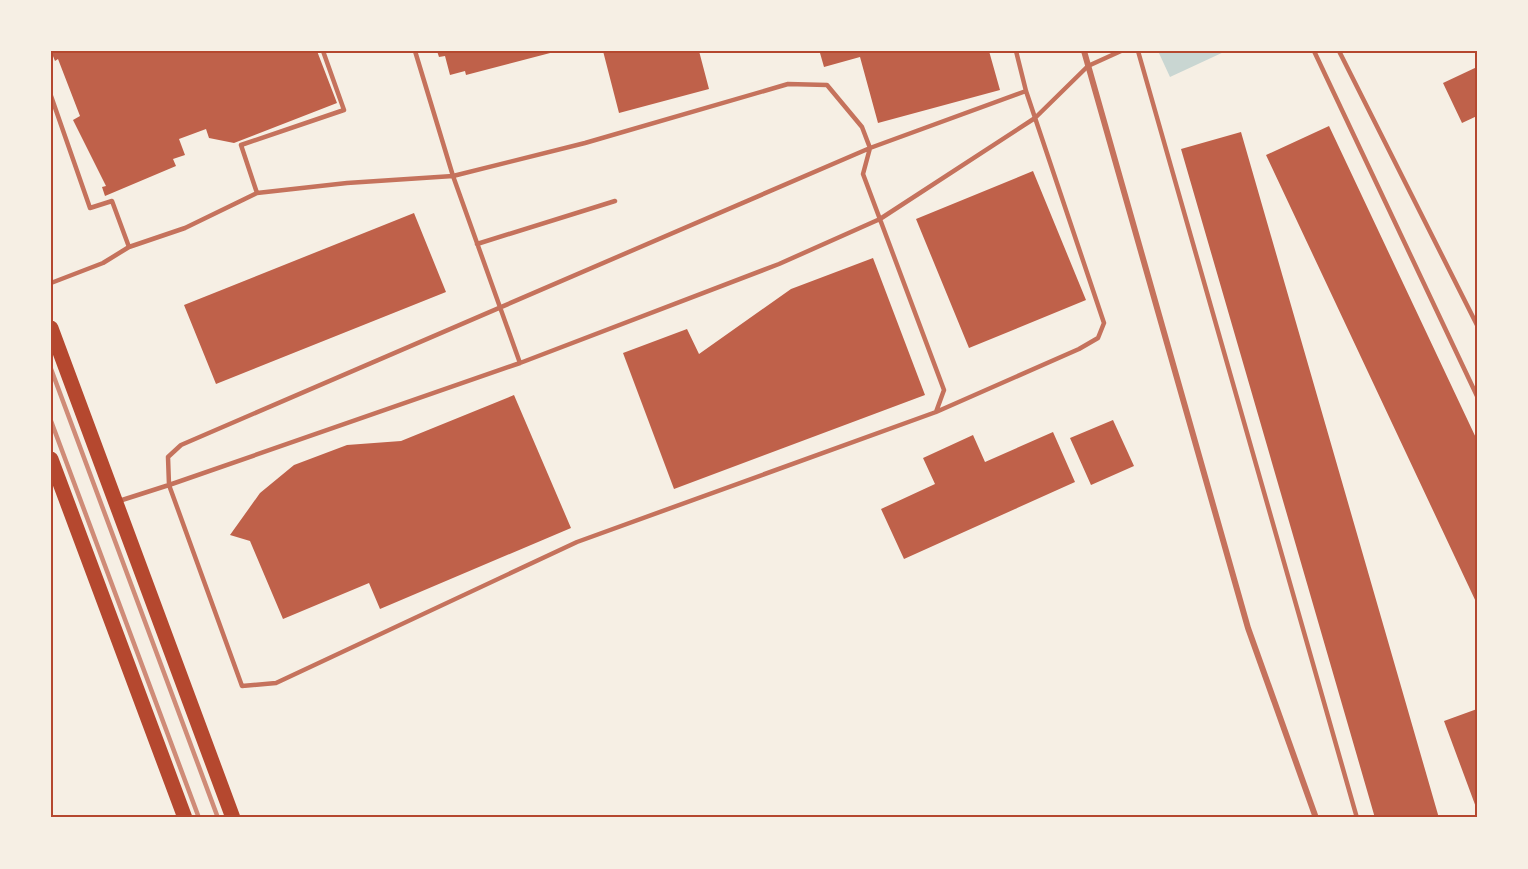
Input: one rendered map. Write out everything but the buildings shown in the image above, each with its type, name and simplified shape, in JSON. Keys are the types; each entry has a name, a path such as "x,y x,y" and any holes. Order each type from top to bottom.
{"main road":[{"path":"51,328 233,818"},
{"path":"51,459 185,818"}],"street":[{"path":"1084,51 1248,628 1316,818"}],"lane":[{"path":"257,193 241,146 344,110 323,51"},
{"path":"415,51 453,176 520,363"},
{"path":"1016,51 1026,91 1104,323 1098,338 1079,349 936,412 577,542 276,683 242,686 235,673 169,485 168,457 181,444 870,148 1026,91"},
{"path":"117,502 520,363 779,264 880,219 1035,118 1088,66 1121,51"},
{"path":"1138,51 1357,818"},
{"path":"1314,51 1477,396"},
{"path":"1339,51 1477,325"},
{"path":"51,283 103,263 129,247 185,228 257,193 347,183 453,176 585,143 788,84 826,85 862,127 870,148 863,174 944,390 936,412"},
{"path":"51,96 90,208 112,201 129,247"},
{"path":"477,244 615,201"}],"shaded area":[{"path":"1158,51 1226,51 1170,77"}],"railway":[{"path":"51,369 218,818"},
{"path":"51,421 199,818"}]}
